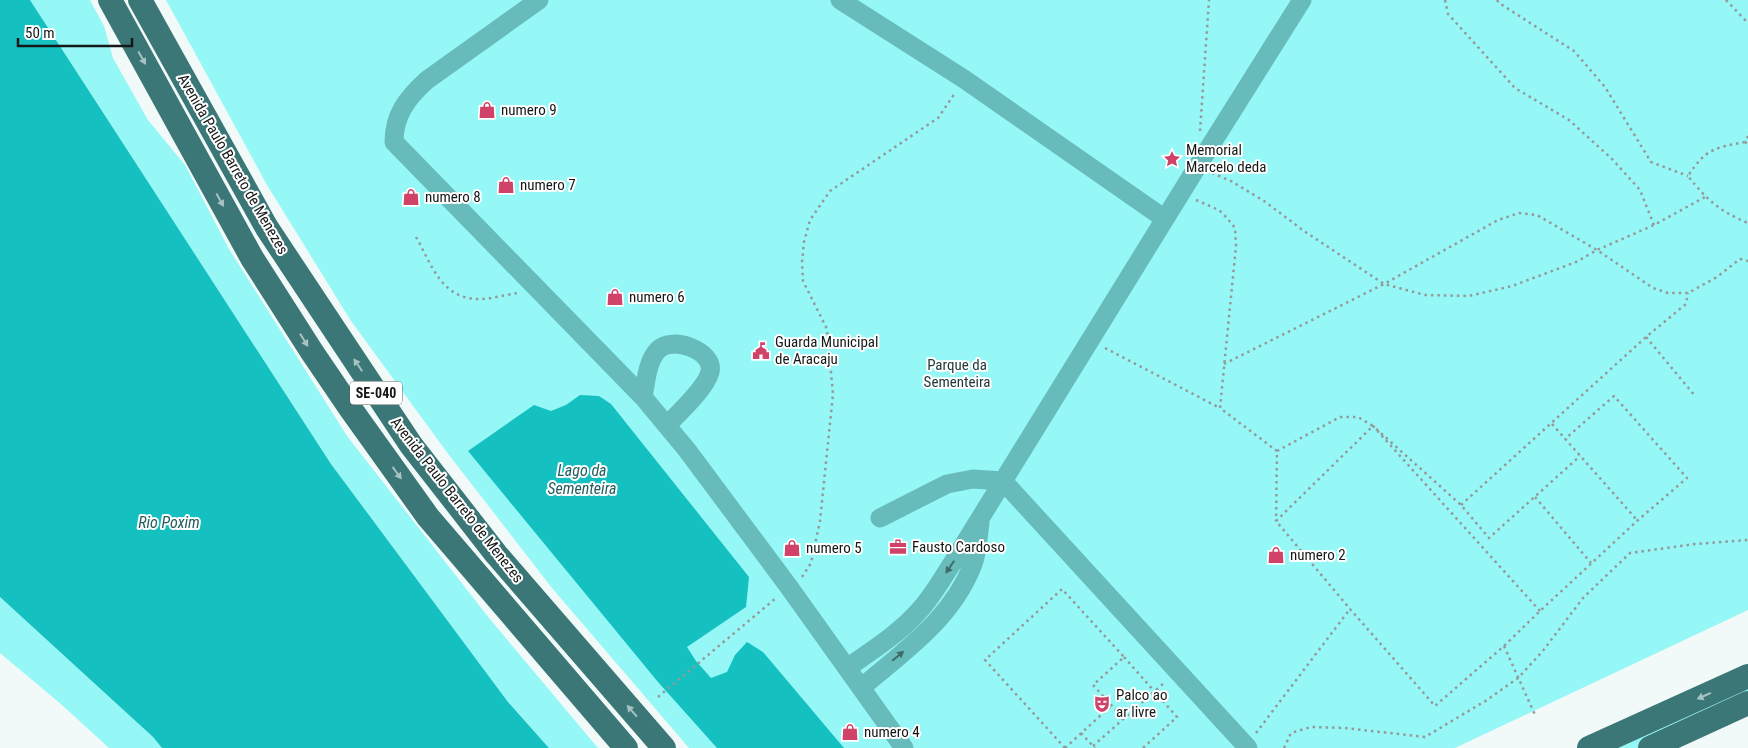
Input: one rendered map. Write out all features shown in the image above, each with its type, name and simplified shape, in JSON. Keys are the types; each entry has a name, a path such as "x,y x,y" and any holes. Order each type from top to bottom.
{"main road":[{"name":"Avenida Paulo Barreto de Menezes","path":"110,0 252,258 339,392 428,517 626,748"},
{"name":"Avenida Paulo Barreto de Menezes","path":"140,0 267,228 411,445 496,554 664,748"},
{"path":"1589,748 1748,676"},
{"path":"1650,748 1748,703"}],"lane":[{"path":"539,0 422,84 412,94 399,114 394,130 394,142 643,397 667,425 789,588 904,748"},
{"path":"840,0 964,79 1165,219"},
{"path":"847,668 904,626 918,612 955,560 1302,0"},
{"path":"643,397 653,357 659,348 668,344 682,343 691,347 708,360 710,373 706,380 694,398 667,425"},
{"path":"880,518 947,484 973,479 1003,481 1247,747"},
{"path":"861,688 929,630 949,608 961,590 973,564 982,515"}],"path":[{"path":"1445,0 1448,14 1515,88 1569,120 1612,159 1640,190 1654,225"},
{"path":"1497,0 1574,51 1605,87 1651,162 1688,176 1705,197 1728,214 1748,223"},
{"path":"1726,0 1748,23"},
{"path":"658,696 798,582 811,563 820,521 833,394 828,329 803,281 804,242 810,220 824,199 839,184 938,118 948,107 964,79"},
{"path":"1688,176 1698,161 1715,148 1747,143 1748,136"},
{"path":"1181,193 1219,210 1235,228 1236,246 1220,408"},
{"path":"1304,231 1384,284 1425,295 1469,296 1512,286 1576,262 1596,250 1654,225 1705,197"},
{"path":"1224,364 1384,284 1498,220 1519,213 1537,214 1653,288 1668,293 1688,293 1717,276 1740,259 1748,261"},
{"path":"416,238 442,284 458,295 479,299 539,290"},
{"path":"1461,506 1646,337 1686,304 1688,293"},
{"path":"1646,337 1696,397"},
{"path":"1090,340 1220,408 1277,451"},
{"path":"1277,451 1276,521 1435,706 1504,646 1591,563 1687,478 1614,396 1565,439"},
{"path":"1277,451 1340,417 1358,418 1373,426 1461,506 1489,538 1580,456"},
{"path":"1552,424 1637,521"},
{"path":"1276,521 1373,426"},
{"path":"1373,426 1540,611"},
{"path":"1535,497 1591,563"},
{"path":"1284,748 1291,733 1311,727 1345,728 1425,737 1487,700 1518,678 1542,652 1583,598 1630,553 1695,544 1748,540"},
{"path":"1112,705 1065,748 985,660 1062,589 1177,717 1143,748"},
{"path":"1247,747 1350,609"},
{"path":"1504,646 1536,717"},
{"path":"1124,657 1093,685 1124,719"},
{"path":"1081,733 1094,747 1177,671"}],"green space":[{"path":"30,0 90,0 104,26 113,58 148,120 185,165 229,249 347,436 489,618 598,748 549,748 508,702 331,464"},
{"name":"Parque da Sementeira","path":"166,0 1748,0 1748,610 1455,748 689,748 552,588 449,455 351,321 267,185"},
{"path":"0,597 153,737 162,748 109,748 62,705 0,653"},
{"path":"1748,686 1748,697 1637,748 1614,748"}],"water":[{"name":"Rio Poxim","path":"0,0 30,0 331,464 508,702 549,748 162,748 153,737 0,597"},
{"name":"Lago da Sementeira","path":"580,395 599,396 611,404 749,577 746,607 687,647 696,661 711,678 727,672 735,655 747,642 763,652 844,748 717,748 658,682 468,451 534,405 551,411 566,405"}],"place":[{"name":"numero 9","path":"487,110"},
{"name":"Memorial Marcelo deda","path":"1172,159"},
{"name":"numero 7","path":"506,185"},
{"name":"numero 8","path":"411,197"},
{"name":"numero 6","path":"615,297"},
{"name":"Guarda Municipal de Aracaju","path":"761,351"},
{"name":"Fausto Cardoso","path":"898,547"},
{"name":"numero 5","path":"792,548"},
{"name":"numero 2","path":"1276,555"},
{"name":"Palco ao ar livre","path":"1102,704"},
{"name":"numero 4","path":"850,732"}]}
